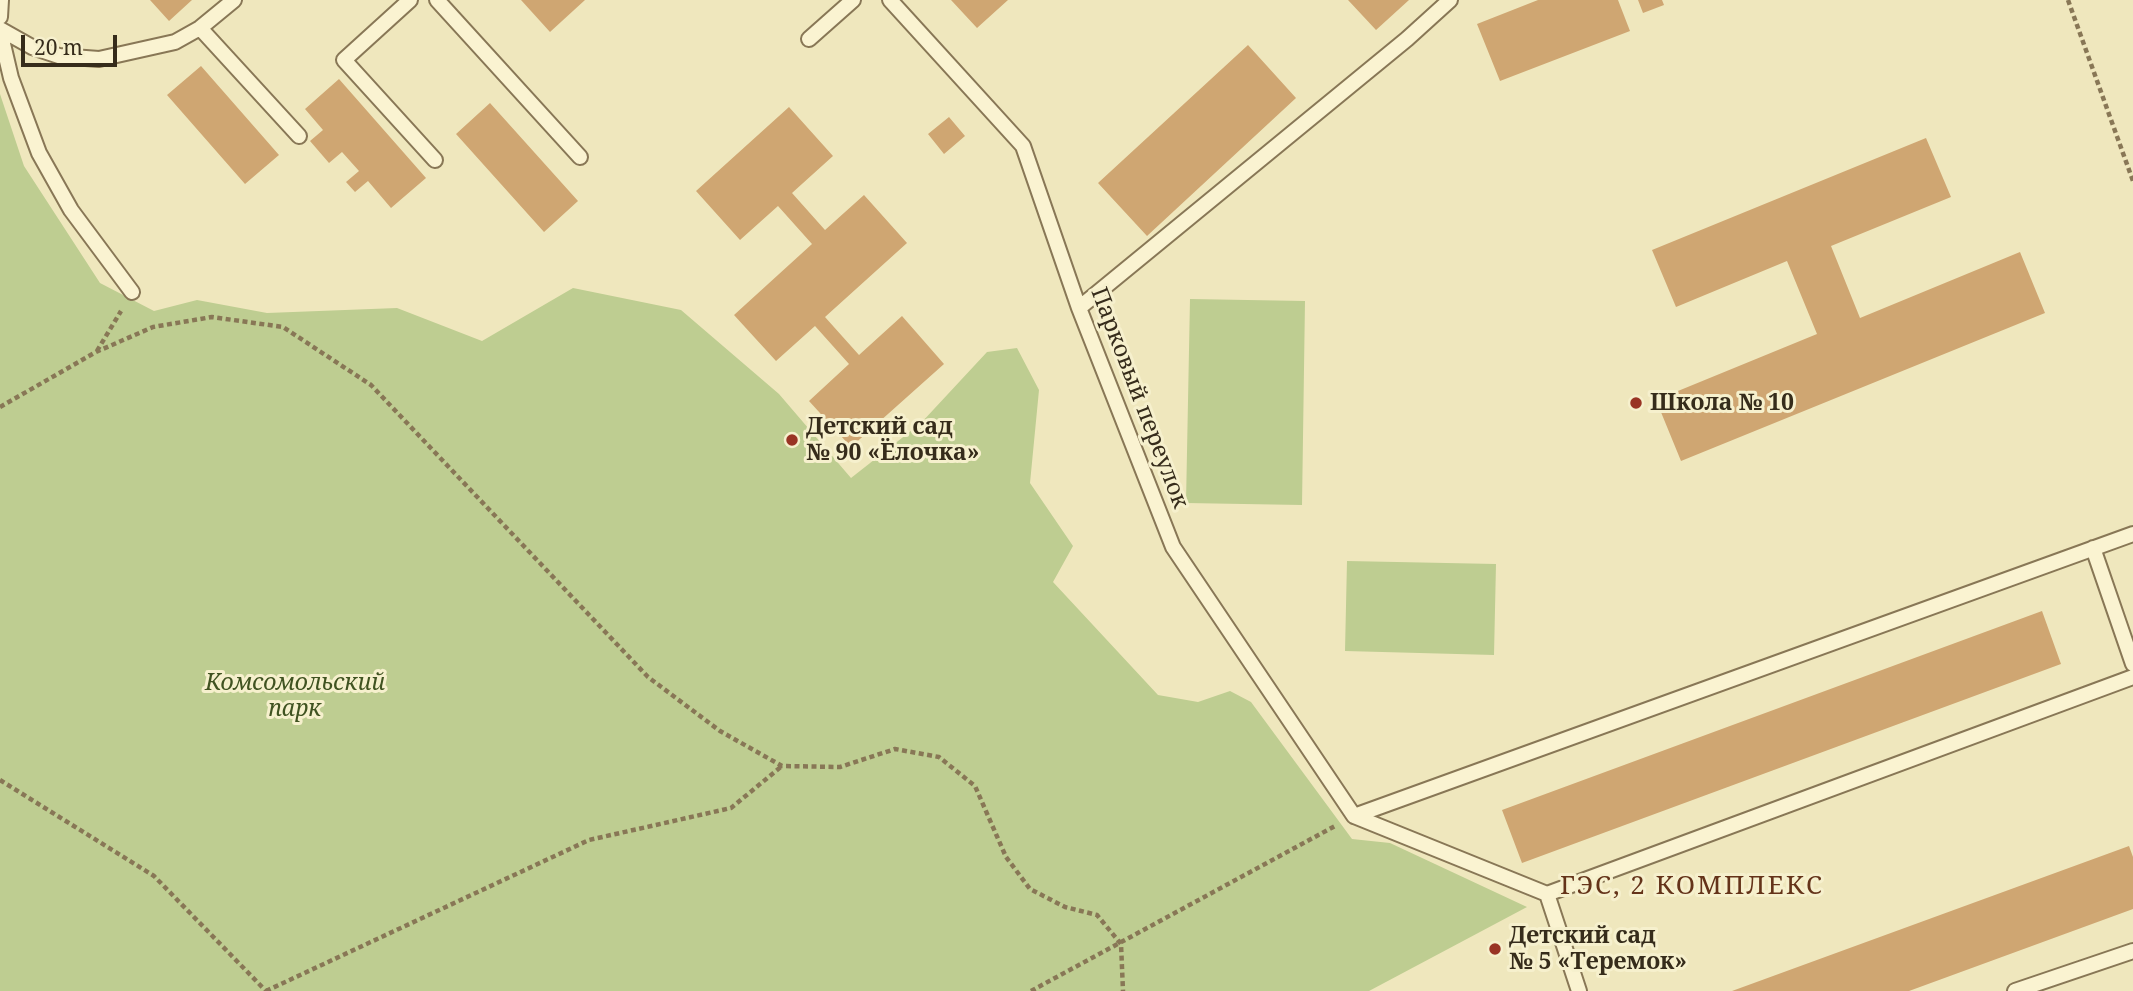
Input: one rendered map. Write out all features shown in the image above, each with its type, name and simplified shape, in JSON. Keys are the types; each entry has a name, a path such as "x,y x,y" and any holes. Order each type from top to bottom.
{"lane":[{"path":"0,18 1,0"},
{"path":"0,30 32,47 59,56 99,59 175,42 200,28 234,0"},
{"path":"410,0 344,60 435,160"},
{"path":"437,0 580,157"},
{"path":"809,39 853,0"},
{"name":"Парковый переулок","path":"890,0 1023,146 1079,308 1173,547 1354,816"},
{"path":"1079,308 1407,39 1450,0"},
{"path":"200,28 299,136"},
{"path":"0,30 11,78 39,153 71,210 132,292"},
{"path":"1354,816 2133,534"},
{"path":"2093,548 2133,664"},
{"path":"1354,816 1547,894 2133,677"},
{"path":"1547,894 1578,991"},
{"path":"2015,991 2133,951"}],"path":[{"path":"2068,0 2133,181"},
{"path":"96,352 132,292"},
{"path":"0,407 96,352 153,327 212,317 283,327 371,384 648,677 719,731 782,766 840,766 895,749 939,757 975,786 1006,857 1030,889 1065,908 1097,915 1121,944 1123,991"},
{"path":"0,780 154,876 266,991 589,840 731,808 782,766"},
{"path":"1031,991 1354,816"}],"green space":[{"name":"Комсомольский парк","path":"0,94 24,166 100,283 154,311 197,300 267,313 397,308 482,341 573,288 681,310 779,394 851,478 921,423 987,352 1017,348 1039,390 1030,483 1073,546 1053,582 1158,695 1198,702 1230,691 1251,702 1352,839 1390,843 1527,907 1369,991 0,991"},
{"path":"1190,299 1305,301 1302,505 1186,503"},
{"path":"1347,561 1496,564 1494,655 1345,651"}],"building":[{"path":"150,0 192,0 169,21"},
{"path":"521,0 585,0 550,32"},
{"path":"951,0 1008,0 977,28"},
{"path":"1348,0 1409,0 1376,30"},
{"path":"1538,0 1618,0 1630,31 1500,81 1477,24"},
{"path":"1638,0 1662,0 1664,5 1643,13"},
{"path":"1248,45 1296,98 1147,236 1098,183"},
{"path":"201,66 279,155 245,184 167,95"},
{"path":"339,79 426,178 391,208 368,181 355,192 346,182 359,171 342,152 329,163 310,141 323,130 305,109"},
{"path":"490,103 578,201 544,232 456,134"},
{"path":"789,107 833,156 792,193 825,230 864,195 907,243 825,317 859,355 902,316 944,364 851,447 809,401 849,364 815,326 776,361 734,315 812,244 778,206 740,240 696,191"},
{"path":"949,117 965,136 944,154 928,134"},
{"path":"1926,138 1951,197 1831,246 1860,318 2020,252 2045,313 1681,461 1656,400 1817,334 1787,261 1676,307 1652,250"},
{"path":"2042,611 2061,664 1522,863 1502,810"},
{"path":"2129,846 2133,857 2133,909 1909,991 1732,991"}],"place":[{"name":"Школа № 10","path":"1636,403"},
{"name":"Детский сад № 90 «Ёлочка»","path":"792,440"},
{"name":"Детский сад № 5 «Теремок»","path":"1495,949"}],"district":[{"name":"ГЭС, 2 КОМПЛЕКС","path":"1692,887"}]}
